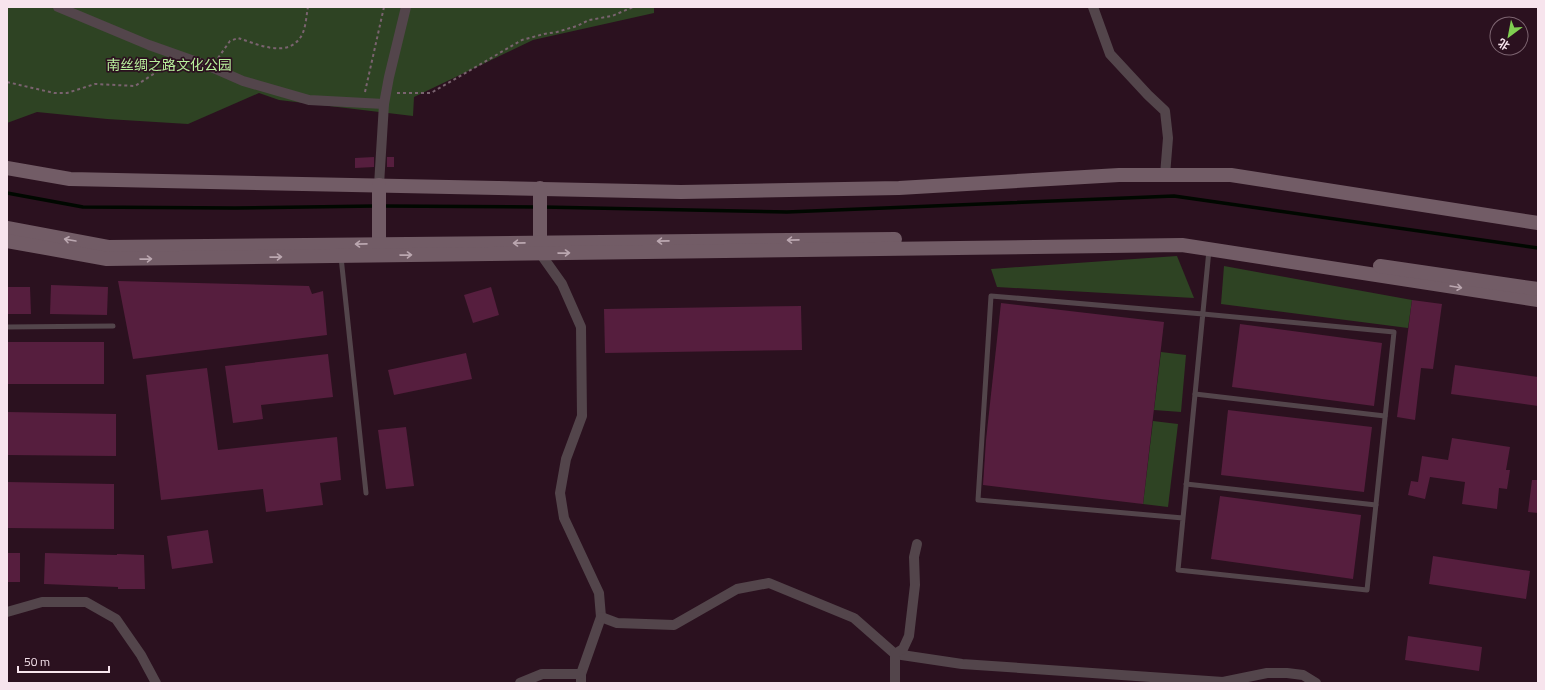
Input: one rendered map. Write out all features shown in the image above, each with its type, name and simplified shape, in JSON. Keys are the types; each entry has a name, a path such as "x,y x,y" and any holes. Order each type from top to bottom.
{"street":[{"path":"58,7 149,45 210,67 243,81 309,100 384,104"},
{"path":"379,244 379,185 384,104 406,7"},
{"path":"1093,7 1110,54 1165,111 1168,138 1165,175"},
{"path":"7,168 70,178 681,192 898,188 1119,176 1230,175 1538,223"},
{"path":"520,683 542,674 581,678 602,617 599,592 564,518 560,493 566,459 582,416 581,327 562,284 540,248 540,188"},
{"path":"7,228 108,247 379,244 540,248 1182,245 1538,300"},
{"path":"7,241 107,259 341,256 540,248 1182,236 1538,289"},
{"path":"895,654 903,649 909,636 915,585 914,557 918,544"},
{"path":"602,617 617,623 674,624 737,589 768,583 854,618 895,654 962,664 1208,682 1223,682 1267,673 1288,673 1303,675 1316,683"},
{"path":"7,612 42,602 86,602 116,619 141,655 156,683"},
{"path":"895,654 895,683"}],"lane":[{"path":"1183,518 978,500 991,296 1203,314 1394,332 1368,590 1178,570 1183,518 1186,484 1203,314 1209,249"},
{"path":"341,256 366,494"},
{"path":"7,326 113,326"},
{"path":"1195,394 1385,416"},
{"path":"1186,484 1376,505"}],"path":[{"path":"264,7 269,7"},
{"path":"210,67 230,42 238,38 268,47 283,49 293,45 301,37 305,26 308,7"},
{"path":"363,103 384,7"},
{"path":"386,93 431,93 522,40 558,32 589,20 612,16 633,7"},
{"path":"7,82 54,93 67,93 95,84 135,86 168,65 176,55"}],"green space":[{"name":"南丝绸之路文化公园","path":"7,7 654,7 654,13 533,40 414,97 413,116 279,100 259,93 188,124 107,119 37,112 7,123"},
{"path":"1177,256 1194,298 997,287 991,269"},
{"path":"1224,266 1412,300 1408,328 1221,304"},
{"path":"1161,352 1186,355 1181,412 1154,410"},
{"path":"1153,421 1178,424 1168,507 1143,504"}],"building":[{"path":"374,157 374,167 355,168 355,158"},
{"path":"387,157 394,157 394,167 387,167"},
{"path":"118,281 309,286 312,294 323,291 327,335 133,359"},
{"path":"51,285 108,287 107,315 50,314"},
{"path":"7,287 30,287 31,314 7,314"},
{"path":"491,287 499,315 473,323 464,295"},
{"path":"1412,300 1442,304 1433,369 1421,368 1415,420 1397,417"},
{"path":"1001,303 1164,322 1143,504 983,485 986,440"},
{"path":"801,306 802,350 605,353 604,309"},
{"path":"1240,324 1382,343 1374,406 1232,387"},
{"path":"7,342 104,342 104,384 7,384"},
{"path":"466,353 472,379 394,395 388,370"},
{"path":"328,354 333,397 261,405 263,419 233,423 225,366"},
{"path":"1455,365 1538,377 1538,406 1451,394"},
{"path":"207,368 218,450 337,437 341,480 320,483 323,505 266,512 263,489 161,500 146,375"},
{"path":"1228,410 1372,427 1364,492 1221,475"},
{"path":"7,412 116,414 116,456 7,455"},
{"path":"406,427 414,486 386,489 378,430"},
{"path":"1452,438 1510,447 1506,470 1510,470 1507,489 1499,488 1497,509 1462,504 1465,482 1430,477 1425,499 1408,495 1411,481 1418,482 1422,456 1448,460"},
{"path":"1532,480 1538,480 1538,513 1528,512"},
{"path":"7,482 114,484 114,529 7,528"},
{"path":"1220,496 1361,515 1353,579 1211,559"},
{"path":"208,530 213,563 172,569 167,536"},
{"path":"7,553 20,553 20,582 7,582"},
{"path":"45,553 144,555 145,589 118,589 118,587 44,584"},
{"path":"1433,556 1530,571 1526,599 1429,584"},
{"path":"1408,636 1482,647 1479,671 1405,660"}],"waterway":[{"path":"7,193 83,207 235,208 375,206"},
{"path":"543,207 787,212 1174,196 1538,248"},
{"path":"381,206 537,207"}]}
